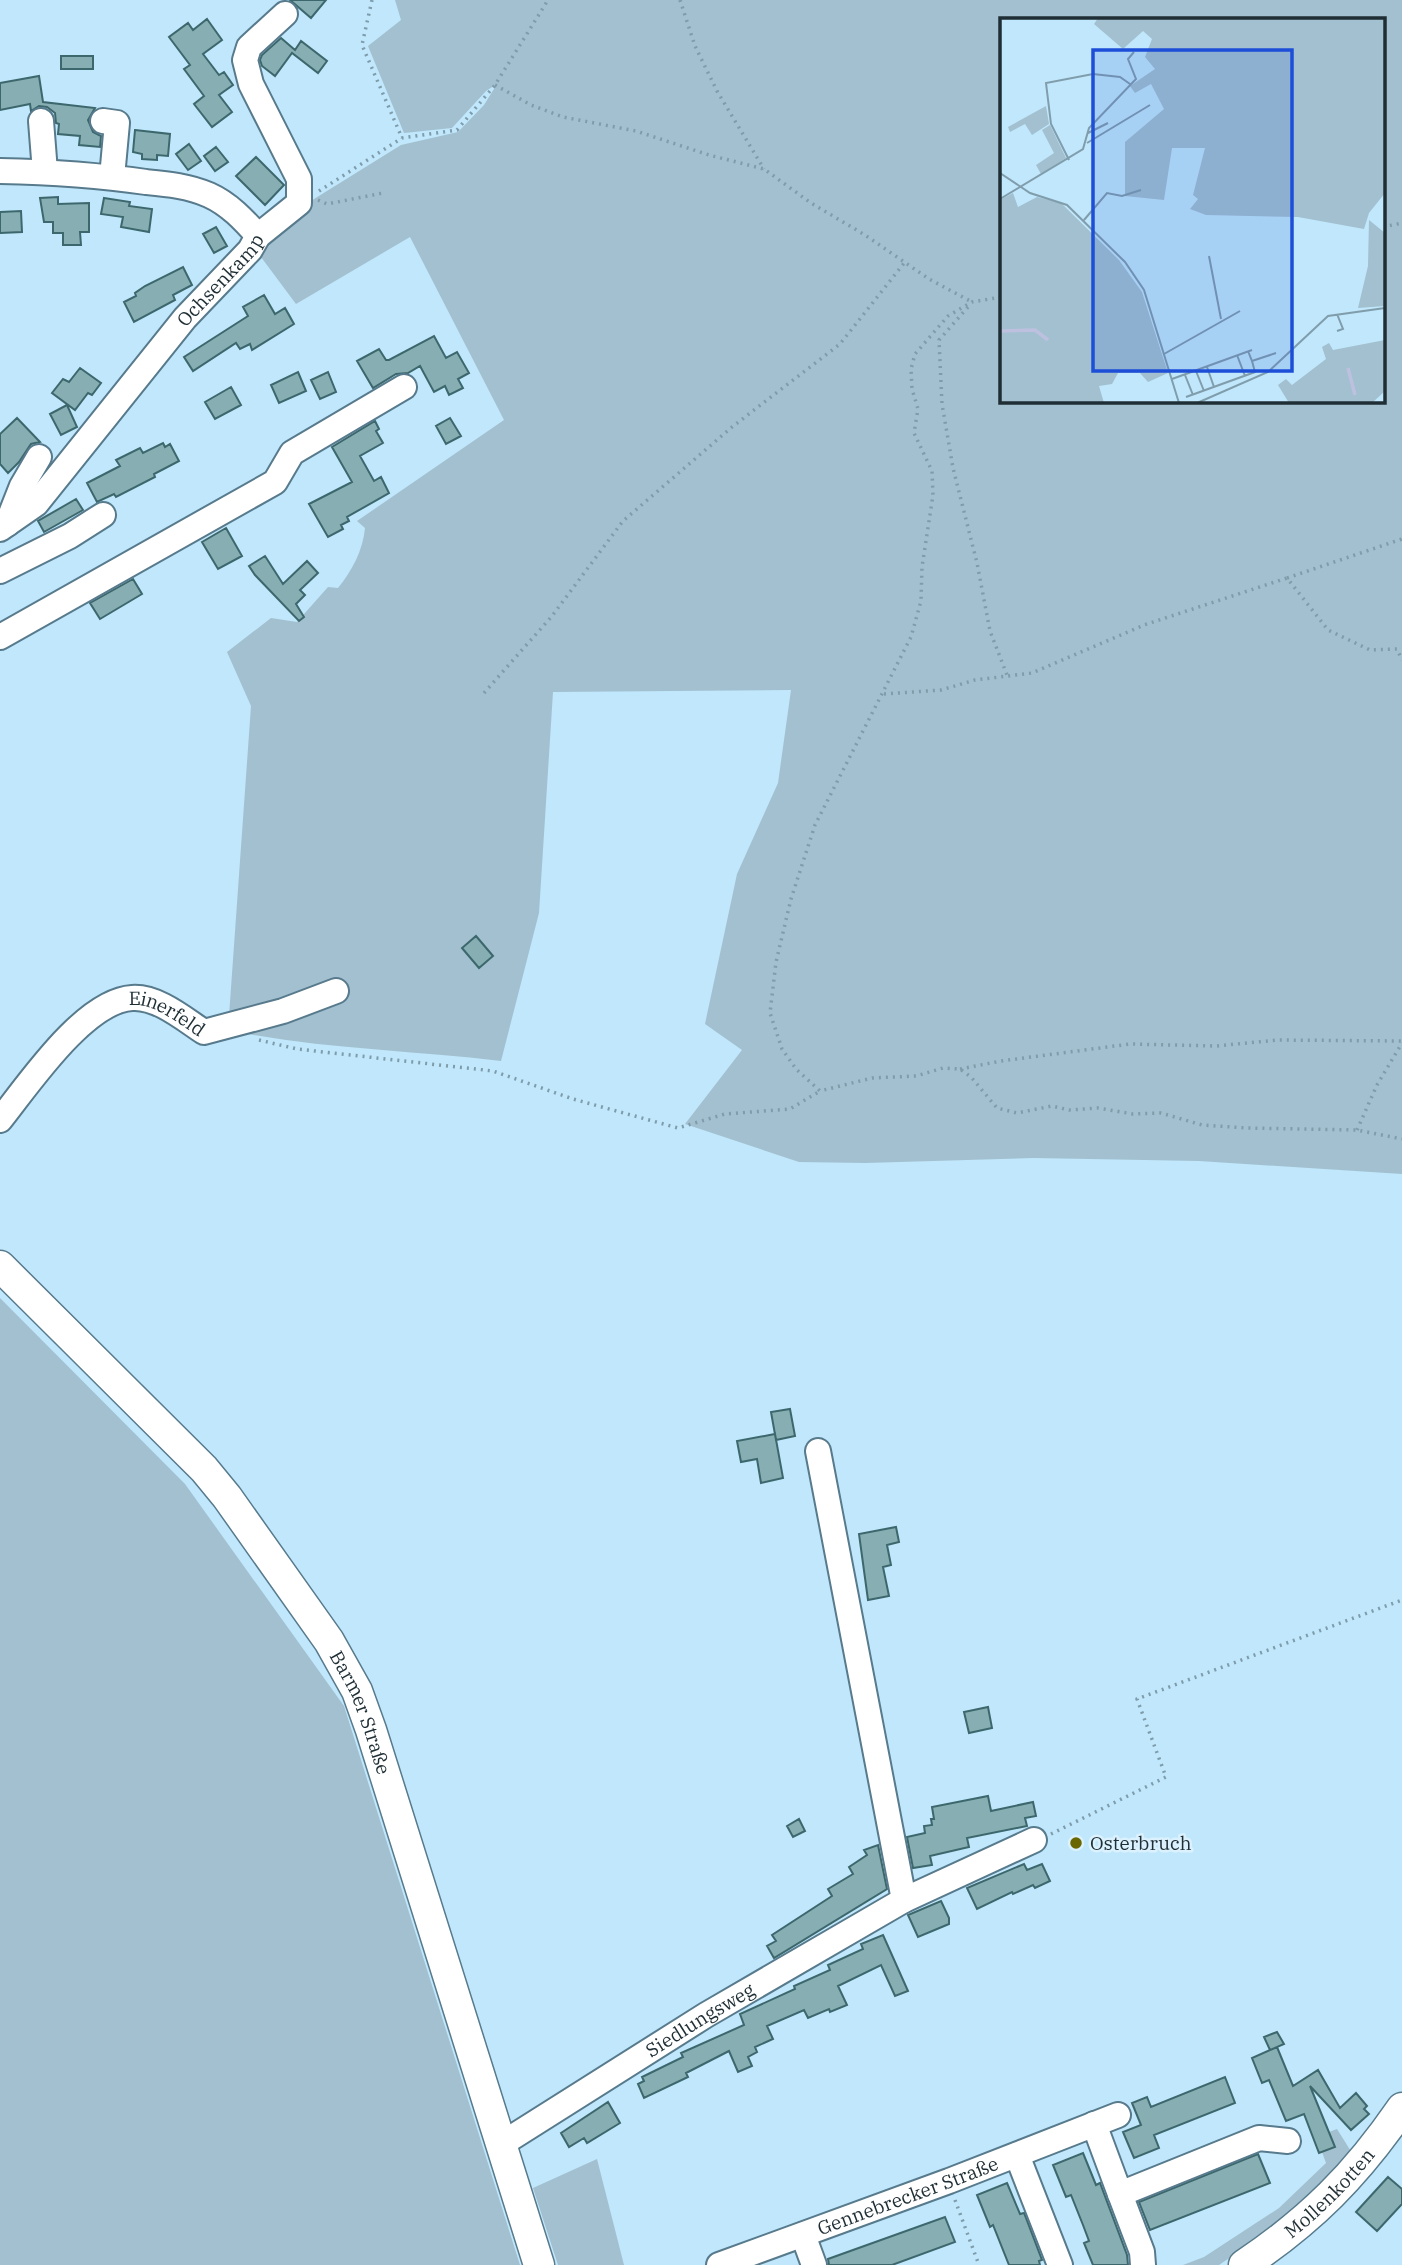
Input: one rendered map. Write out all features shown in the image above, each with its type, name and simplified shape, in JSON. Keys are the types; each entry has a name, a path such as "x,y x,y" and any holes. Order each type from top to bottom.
{"main road":[{"name":"Barmer Straße","path":"0,1266 204,1469 228,1497 296,1592 344,1666 357,1691 371,1730 539,2265"},
{"name":"Mollenkotten","path":"1244,2265 1298,2227 1339,2189 1402,2108"}],"street":[{"path":"258,236 299,203 299,179 251,84 245,60 249,47 285,14"},
{"path":"41,121 45,172"},
{"path":"103,121 117,123 112,177"},
{"name":"Ochsenkamp","path":"0,171 112,177 184,187 209,195 237,213 258,236 250,250 185,318 36,504 3,527"},
{"path":"0,637 275,482 292,453 404,387"},
{"path":"81,418 125,392"},
{"path":"3,527 39,457"},
{"path":"0,571 70,536 103,515"},
{"name":"Einerfeld","path":"0,1120 66,1038 97,1011 114,1003 132,998 156,1003 204,1032 283,1011 336,991"},
{"path":"818,1451 904,1900"},
{"name":"Siedlungsweg","path":"500,2145 706,2015 904,1900 1034,1840"},
{"name":"Gennebrecker Straße","path":"725,2264 1118,2115"},
{"path":"1094,2124 1142,2252 1143,2265"},
{"path":"1120,2194 1259,2138 1288,2141"},
{"path":"1017,2155 1060,2265"},
{"path":"803,2235 814,2265"}],"path":[{"path":"372,0 362,45 402,138"},
{"path":"383,193 327,204 310,197 402,138 457,130 495,85 548,0"},
{"path":"680,0 695,47 764,169"},
{"path":"495,85 563,117 636,131 709,155 764,169 811,203 865,234 929,279 972,302"},
{"path":"1384,227 1402,223"},
{"path":"484,693 552,616 623,521 732,427 840,344 905,262"},
{"path":"820,1091 796,1069 782,1049 770,1013 776,962 791,899 815,825 911,637 921,601 922,567 933,495 932,471 914,433 918,409 912,388 911,369 915,354 948,316 972,302 1000,297"},
{"path":"972,302 939,340 942,404 953,468 977,563 990,631 1007,676"},
{"path":"884,694 941,690 975,680 1032,673 1144,625 1402,538"},
{"path":"1287,578 1328,629 1370,650 1399,649 1402,660"},
{"path":"259,1040 297,1049 494,1071 573,1099 678,1128 725,1114 790,1109 820,1091 872,1078 916,1076 943,1068 960,1069 1130,1044 1216,1046 1290,1040 1402,1042 1377,1085 1357,1130"},
{"path":"960,1069 971,1077 997,1108 1017,1113 1052,1106 1069,1110 1098,1108 1133,1114 1161,1113 1202,1125 1247,1129 1357,1130 1402,1139"},
{"path":"1034,1840 1166,1777 1137,1699 1402,1600"},
{"path":"949,2181 979,2265"}],"shaded area":[{"path":"395,0 1402,0 1402,1174 1199,1161 1034,1158 865,1163 799,1162 685,1124 742,1050 705,1024 737,874 778,783 791,690 553,692 539,913 501,1061 329,1045 228,1030 251,706 227,652 271,618 297,622 328,587 338,588 352,567 362,544 365,528 357,521 504,420 410,237 296,304 258,253 306,204 401,145 458,132 484,105 497,84 486,91 452,128 404,133 368,46 401,20"},
{"path":"0,1298 185,1484 344,1706 520,2265 0,2265"},
{"path":"1337,2129 1352,2153 1326,2186 1280,2224 1219,2265 1183,2265 1204,2257 1279,2208 1326,2163 1322,2152 1335,2147 1329,2132"},
{"path":"597,2159 624,2265 558,2265 533,2188"}],"building":[{"path":"290,0 326,0 311,18"},
{"path":"207,19 222,40 203,54 219,75 224,72 233,85 219,95 232,112 212,127 194,104 204,96 184,69 190,65 169,37 188,23 193,30"},
{"path":"281,38 295,50 301,41 327,61 318,73 292,53 275,76 262,66 260,60"},
{"path":"61,56 93,56 93,69 61,69"},
{"path":"39,76 43,102 95,108 88,120 93,132 101,136 100,147 79,145 80,136 58,134 59,124 56,123 55,113 47,107 39,106 31,111 30,104 0,110 0,83"},
{"path":"135,130 170,134 168,156 157,155 157,160 142,159 142,154 133,152"},
{"path":"189,144 201,161 188,170 176,154"},
{"path":"216,147 228,162 215,171 204,156"},
{"path":"256,157 284,185 265,205 236,176"},
{"path":"58,197 58,204 89,203 89,232 80,232 81,245 63,245 63,233 53,233 53,222 44,222 40,198"},
{"path":"104,198 130,202 129,206 152,209 149,232 121,227 123,217 101,214"},
{"path":"21,211 22,232 0,233 0,212"},
{"path":"216,227 227,246 214,253 203,234"},
{"path":"183,267 192,285 173,295 175,300 134,322 124,302 136,296 135,293 145,286"},
{"path":"264,295 275,314 285,308 294,324 252,350 250,344 240,349 236,343 193,371 184,357 248,316 243,307"},
{"path":"434,336 446,358 457,352 469,373 458,379 463,388 449,395 445,386 434,392 420,366 408,373 396,374 373,388 357,361 379,349 386,360 389,360"},
{"path":"80,368 101,383 92,395 88,393 75,410 52,393 63,379 69,382"},
{"path":"298,372 306,391 279,403 271,385"},
{"path":"328,372 336,392 320,399 311,380"},
{"path":"231,387 241,405 215,419 205,402"},
{"path":"67,405 77,427 61,435 50,414"},
{"path":"17,418 40,442 31,444 8,473 0,464 0,434"},
{"path":"450,418 461,436 446,444 436,426"},
{"path":"375,421 379,429 376,431 383,443 360,456 374,481 381,477 389,493 347,517 349,521 341,525 343,529 328,537 309,504 352,482 332,447"},
{"path":"163,443 165,447 170,444 179,461 116,497 114,494 97,502 87,483 120,466 116,460 140,448 143,453"},
{"path":"76,499 83,510 44,532 38,521"},
{"path":"226,528 242,556 218,569 202,542"},
{"path":"265,556 283,584 307,561 318,573 300,590 305,595 296,604 304,617 299,621 249,566"},
{"path":"133,579 142,594 100,619 90,603"},
{"path":"476,936 493,956 479,968 462,948"},
{"path":"790,1409 795,1436 776,1440 771,1412"},
{"path":"775,1434 783,1478 761,1483 757,1459 741,1462 737,1441"},
{"path":"896,1527 899,1542 887,1545 891,1565 883,1567 889,1596 868,1600 859,1534"},
{"path":"988,1707 992,1728 969,1733 964,1712"},
{"path":"988,1796 991,1811 1033,1802 1036,1816 1025,1818 1027,1826 967,1838 969,1847 930,1856 932,1865 913,1868 907,1837 925,1833 924,1826 932,1825 932,1807"},
{"path":"799,1819 805,1831 793,1837 787,1826"},
{"path":"878,1845 887,1889 774,1958 767,1946 776,1941 772,1935 832,1896 828,1889 853,1874 849,1867 867,1855 864,1850"},
{"path":"1024,1864 1027,1870 1042,1864 1050,1881 1035,1888 1033,1885 1013,1894 1012,1892 977,1909 967,1888"},
{"path":"941,1901 949,1924 918,1937 908,1915"},
{"path":"883,1935 908,1991 895,1996 881,1965 838,1986 847,2005 808,2018 804,2010 767,2026 773,2039 755,2047 757,2052 748,2057 752,2066 738,2072 729,2051 686,2073 688,2077 644,2098 638,2084 644,2081 642,2077 683,2057 681,2053 744,2025 740,2014 830,1970 828,1965 863,1949 861,1944"},
{"path":"1277,2032 1284,2044 1270,2050 1264,2037"},
{"path":"1277,2047 1293,2086 1318,2070 1340,2108 1356,2093 1367,2106 1364,2109 1369,2114 1351,2130 1310,2086 1335,2147 1319,2153 1304,2114 1286,2121 1269,2080 1262,2083 1252,2058"},
{"path":"1225,2077 1235,2103 1154,2135 1159,2148 1134,2158 1123,2132 1141,2125 1132,2103 1147,2097 1151,2107"},
{"path":"608,2102 620,2123 587,2143 584,2138 569,2147 561,2133"},
{"path":"1083,2153 1096,2185 1100,2183 1127,2255 1128,2265 1093,2265 1084,2243 1089,2241 1083,2225 1071,2195 1066,2197 1053,2165"},
{"path":"1258,2154 1270,2183 1150,2230 1139,2202"},
{"path":"1388,2177 1402,2189 1402,2204 1377,2231 1356,2212"},
{"path":"1007,2183 1020,2214 1024,2213 1042,2260 1039,2261 1040,2265 1009,2265 977,2195"},
{"path":"945,2217 955,2242 892,2265 829,2265 828,2259"}],"place":[{"name":"Osterbruch","path":"1076,1843"}]}
